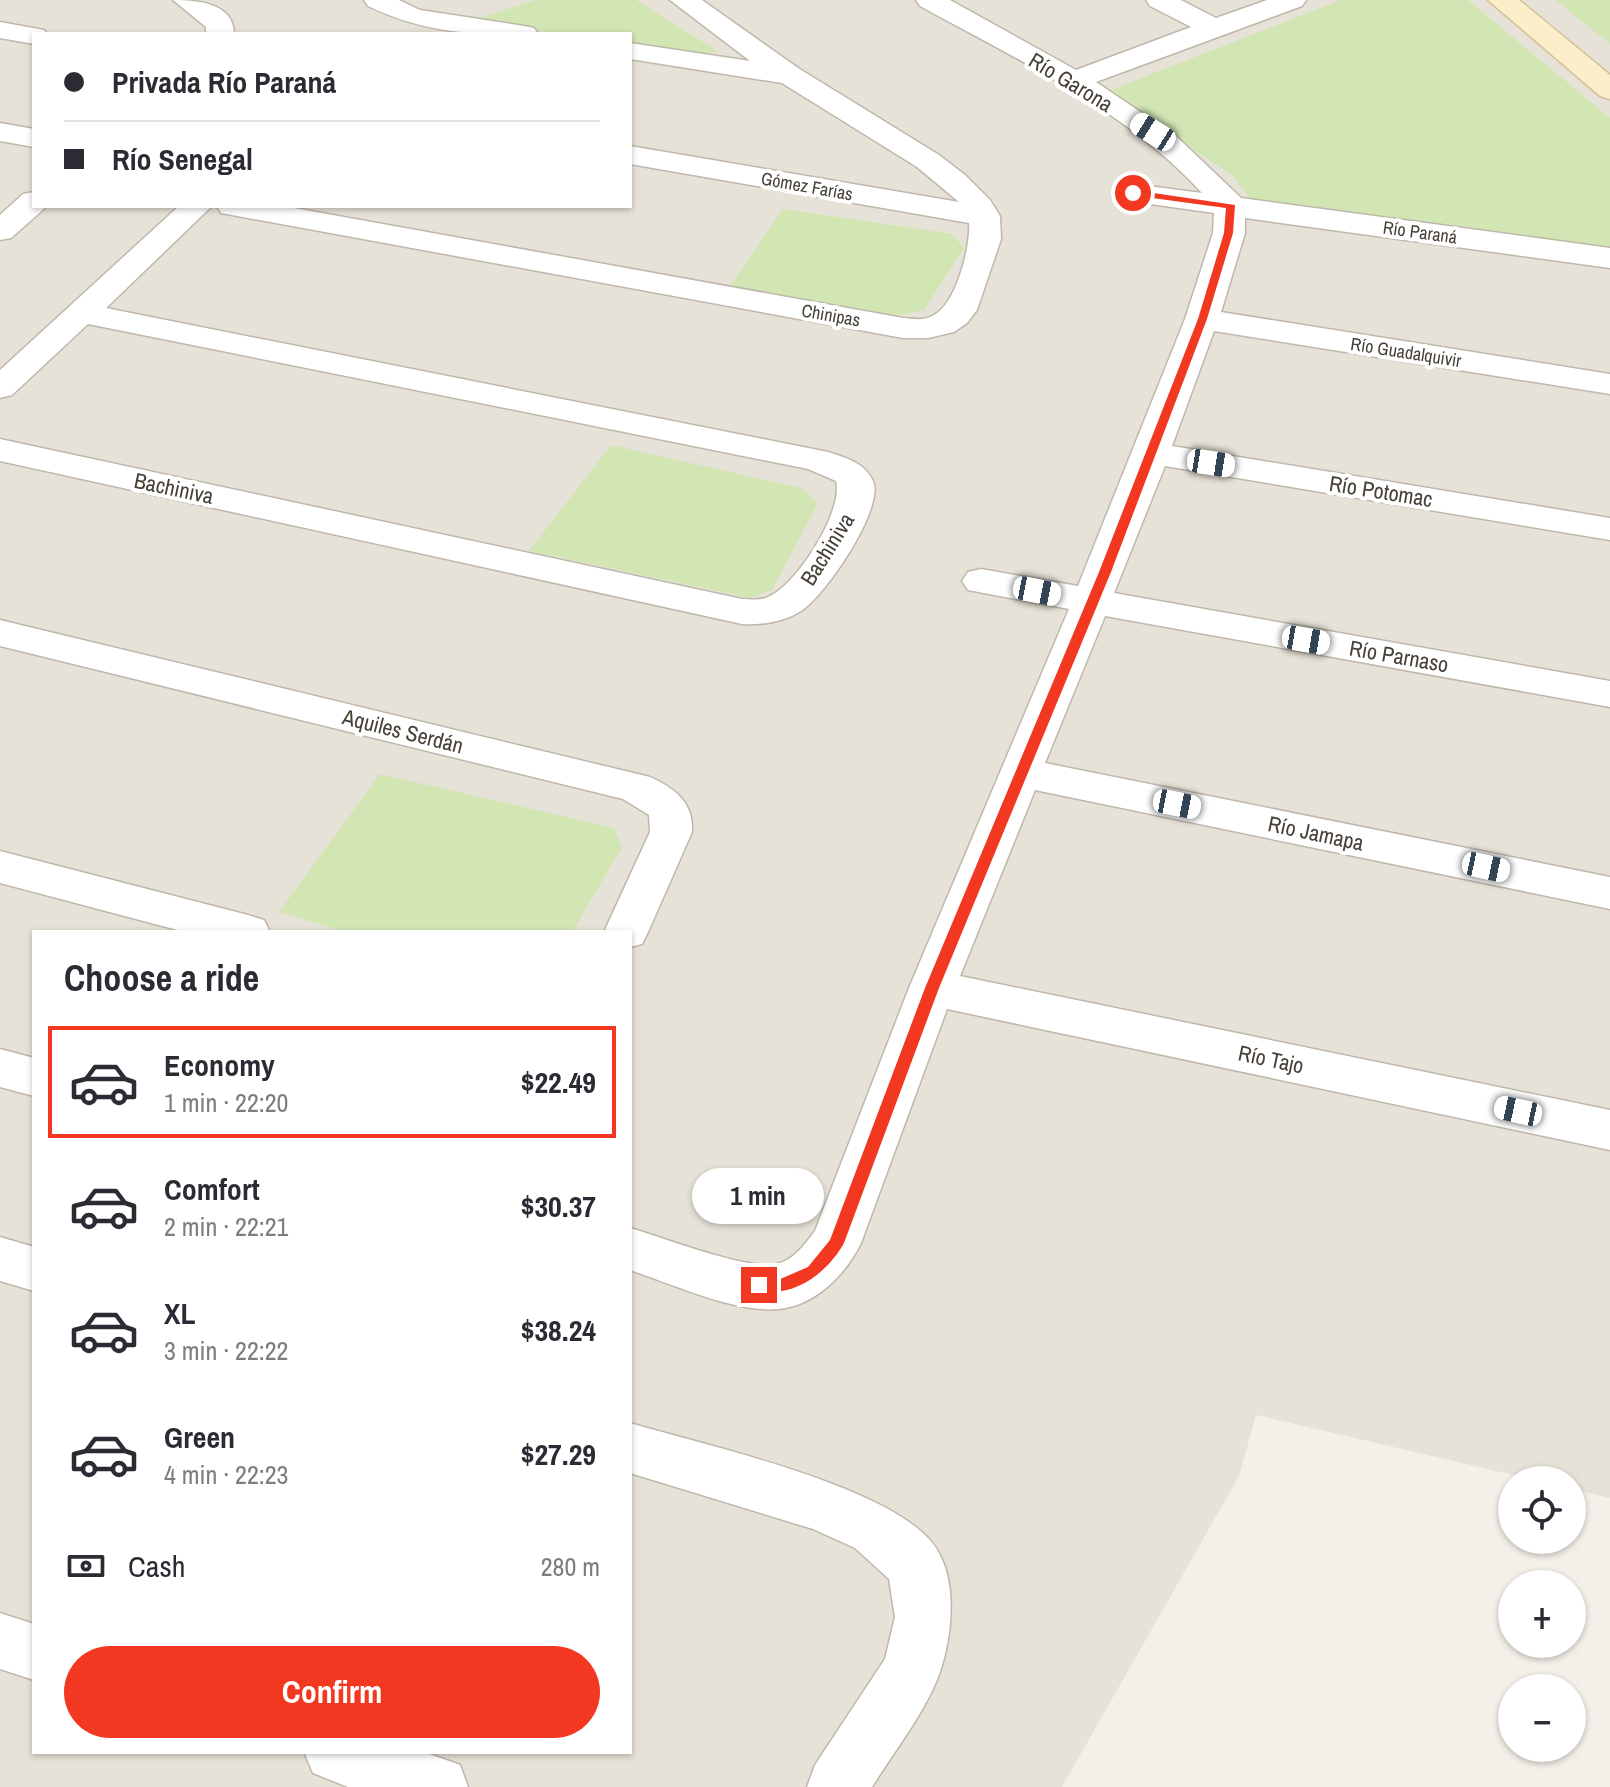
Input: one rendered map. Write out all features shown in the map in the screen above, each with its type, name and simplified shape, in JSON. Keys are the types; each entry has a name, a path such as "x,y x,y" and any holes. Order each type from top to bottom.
{"street":[{"path":"187,0 220,24 220,32"},
{"path":"378,0 403,25 497,32"},
{"path":"403,25 466,0"},
{"path":"684,0 790,76 929,162 977,200 984,216"},
{"name":"Río Garona","path":"930,0 1071,81 1182,154 1206,175 1230,205"},
{"path":"1160,0 1215,29"},
{"path":"1071,81 1292,0"},
{"path":"1502,0 1610,90"},
{"path":"1541,0 1610,56"},
{"path":"0,30 32,36"},
{"path":"632,51 790,76"},
{"path":"0,132 32,138"},
{"name":"Gómez Farías","path":"632,155 984,216"},
{"name":"Río Paraná","path":"1133,193 1610,258"},
{"path":"0,231 32,203"},
{"path":"632,1250 739,1283 779,1287 813,1271 836,1243 932,988 1152,453 1202,319 1229,233 1230,205"},
{"path":"0,388 195,208"},
{"name":"Chinipas","path":"243,208 920,329 947,324 961,310 985,243 984,216"},
{"name":"Bachiniva","path":"0,450 737,611 763,612 782,607 801,592 854,507 858,492 858,482 850,473 796,456 81,313"},
{"name":"Río Guadalquivir","path":"1202,319 1610,384"},
{"name":"Río Potomac","path":"1152,453 1610,529"},
{"name":"Río Parnaso","path":"981,581 1610,694"},
{"name":"Aquiles Serdán","path":"0,633 623,784 653,796 668,806 673,819 671,832 627,930"},
{"name":"Río Jamapa","path":"1023,773 1610,893"},
{"path":"0,867 240,930"},
{"name":"Río Tajo","path":"932,988 1610,1130"},
{"path":"0,1068 32,1076"},
{"path":"0,1259 32,1268"},
{"path":"632,1449 823,1506 875,1530 915,1566 924,1617 911,1670 837,1787"},
{"path":"0,1641 32,1651"},
{"path":"340,1754 438,1787"}],"shaded area":[{"path":"0,0 1610,0 1610,1498 1586,1492 1586,1466 1498,1466 1498,1471 1256,1415 1239,1476 1062,1787 0,1787"}],"green space":[{"path":"535,0 636,0 719,52 693,55 632,45 632,32 535,31 479,18"},
{"path":"1341,0 1468,0 1610,118 1610,250 1255,205 1232,175 1106,92"},
{"path":"1556,0 1610,0 1610,44"},
{"path":"783,209 952,234 964,248 924,310 891,317 730,286"},
{"path":"611,445 801,488 818,503 772,590 751,598 529,551"},
{"path":"380,774 614,828 622,847 573,930 339,930 279,912"}],"route":[{"path":"759,1285 779,1287 813,1271 836,1243 932,988 1105,572 1202,319 1229,233 1230,205 1133,193"}]}
